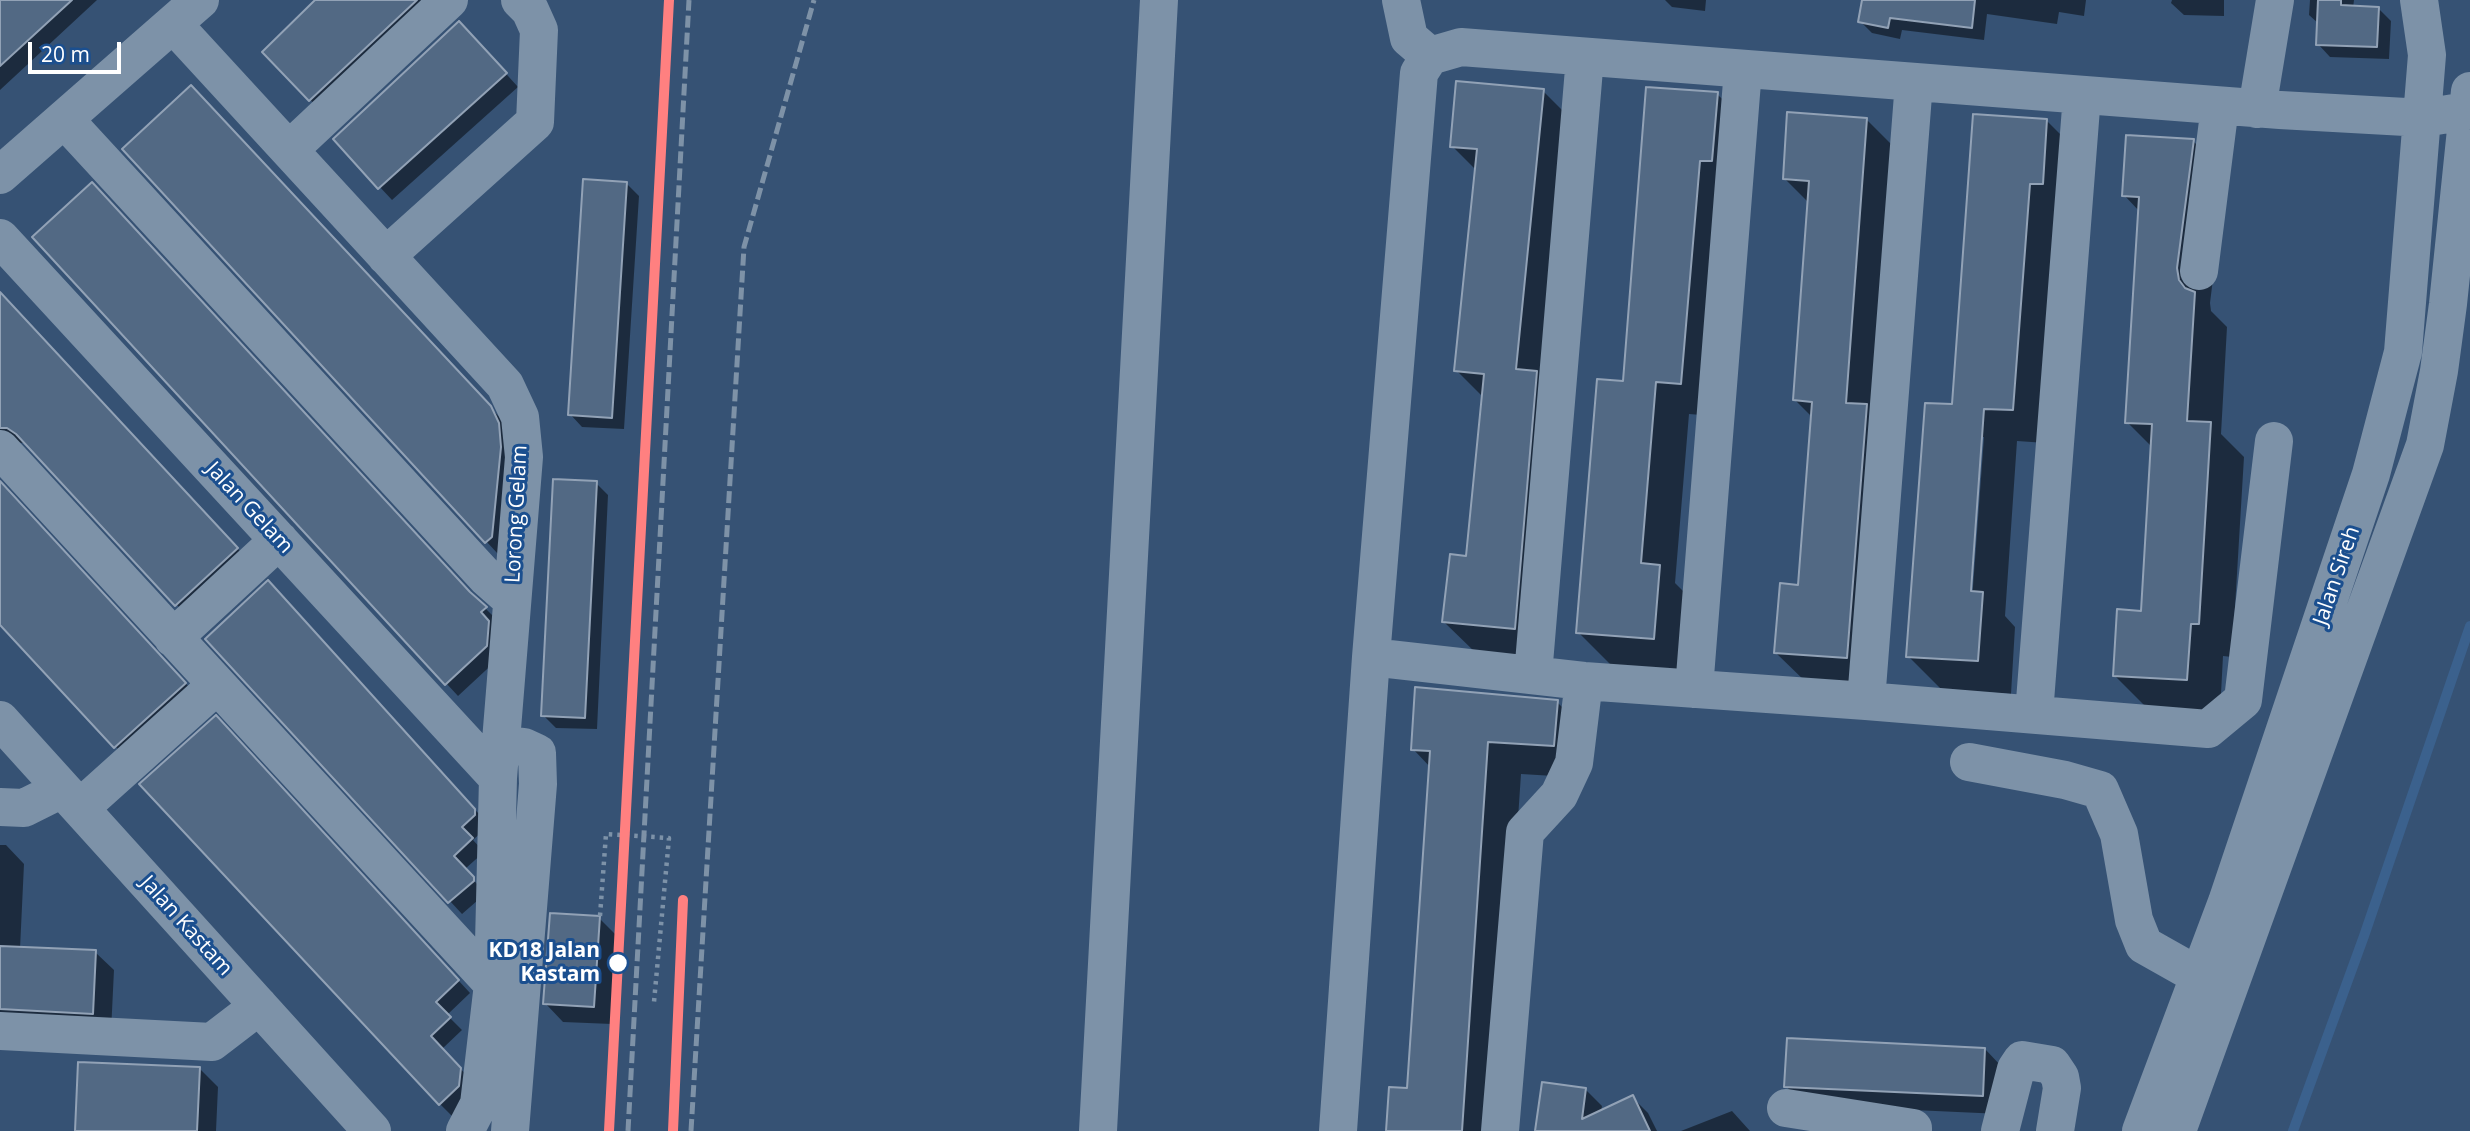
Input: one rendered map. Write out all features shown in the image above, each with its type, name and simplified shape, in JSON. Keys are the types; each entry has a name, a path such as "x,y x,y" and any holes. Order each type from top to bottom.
{"street":[{"path":"289,150 449,0"},
{"path":"386,256 534,122 538,30 530,10 520,0"},
{"path":"1098,1131 1159,0"},
{"path":"1401,0 1409,38 1430,55"},
{"path":"2199,271 2238,107 2275,0"},
{"name":"Jalan Sireh","path":"2141,1131 2227,902 2371,474 2388,415 2403,352 2424,118 2427,55 2419,0"},
{"path":"0,175 187,12"},
{"name":"Lorong Gelam","path":"187,12 289,150 505,385 520,417 524,457 499,761 493,984 479,1104 466,1131"},
{"path":"1338,1131 1371,657 1419,73 1430,55 1461,47 2238,107 2424,118 2468,101"},
{"path":"1533,675 1585,57"},
{"path":"1694,689 1743,69"},
{"path":"1866,701 1914,82"},
{"path":"2034,714 2082,95"},
{"name":"Jalan Sireh","path":"2177,1131 2425,445 2439,372 2448,303 2468,101"},
{"path":"64,119 485,577 512,600"},
{"name":"Jalan Gelam","path":"0,238 279,540 499,761"},
{"path":"1371,657 1584,681 2208,729 2243,700 2274,441"},
{"path":"0,449 493,984"},
{"path":"173,638 279,540"},
{"path":"1500,1131 1525,832 1559,795 1574,763 1584,681"},
{"path":"0,807 24,808 71,799 217,685"},
{"name":"Jalan Kastam","path":"0,720 372,1131"},
{"path":"499,761 524,747 537,753 538,784 510,1131"},
{"path":"1969,762 2065,780 2099,790 2119,834 2134,920 2144,945 2199,976"},
{"path":"0,1031 212,1042 259,1006"},
{"path":"2000,1131 2016,1069 2022,1060 2052,1065 2060,1077 2062,1088 2055,1131"},
{"path":"1786,1108 1922,1130"}],"path":[{"path":"600,916 606,834 669,838 654,1002"}],"building":[{"path":"0,0 72,0 0,66"},
{"path":"315,0 417,0 309,101 262,52"},
{"path":"1862,0 1975,0 1972,28 1890,18 1888,28 1858,22"},
{"path":"2318,0 2341,0 2341,5 2379,7 2377,47 2316,45"},
{"path":"459,21 507,73 378,189 333,139"},
{"path":"1456,81 1544,89 1516,369 1537,371 1515,629 1442,622 1450,554 1466,556 1484,374 1454,371 1477,149 1450,147"},
{"path":"191,85 491,406 499,423 501,447 492,537 485,543 122,149"},
{"path":"1646,87 1718,92 1712,161 1700,161 1681,384 1656,382 1641,563 1660,565 1654,639 1576,633 1597,379 1623,381"},
{"path":"1787,112 1867,118 1846,403 1867,404 1847,658 1774,653 1780,583 1798,585 1812,402 1793,400 1809,181 1783,179"},
{"path":"1973,114 2047,119 2043,184 2030,184 2013,410 1984,409 1971,591 1983,592 1978,661 1906,657 1925,403 1952,404"},
{"path":"2126,135 2194,139 2177,268 2179,280 2185,288 2195,292 2187,421 2211,422 2199,624 2191,624 2187,680 2113,676 2117,609 2141,611 2152,424 2125,423 2139,197 2122,196"},
{"path":"583,179 627,182 612,418 568,415"},
{"path":"92,182 470,592 487,607 481,612 489,621 487,646 445,685 32,237"},
{"path":"0,292 238,548 175,606 16,434 7,428 0,428"},
{"path":"553,479 597,481 585,718 541,716"},
{"path":"0,481 186,683 114,748 0,625"},
{"path":"268,580 475,809 475,815 462,827 473,838 454,856 474,877 474,881 448,903 205,639"},
{"path":"1415,687 1558,700 1554,746 1488,742 1462,1131 1386,1131 1389,1087 1407,1088 1430,751 1411,750"},
{"path":"216,715 459,980 436,1002 451,1017 431,1036 461,1068 459,1086 439,1105 139,784"},
{"name":"KD18 Jalan Kastam","path":"550,913 600,916 594,1007 543,1004"},
{"path":"0,946 96,950 93,1014 0,1009"},
{"path":"1787,1038 1985,1048 1983,1096 1784,1087"},
{"path":"78,1062 200,1067 197,1131 75,1131"},
{"path":"1542,1082 1586,1088 1582,1119 1633,1095 1650,1131 1535,1131"}],"waterway":[{"path":"2293,1131 2364,936 2470,626"}],"railway":[{"path":"628,1131 689,0"},
{"path":"691,1131 744,247 814,0"}],"transit line":[{"path":"609,1131 669,0"},
{"path":"673,1131 683,900"}],"place":[{"name":"KD18 Jalan Kastam","path":"618,963"}]}
